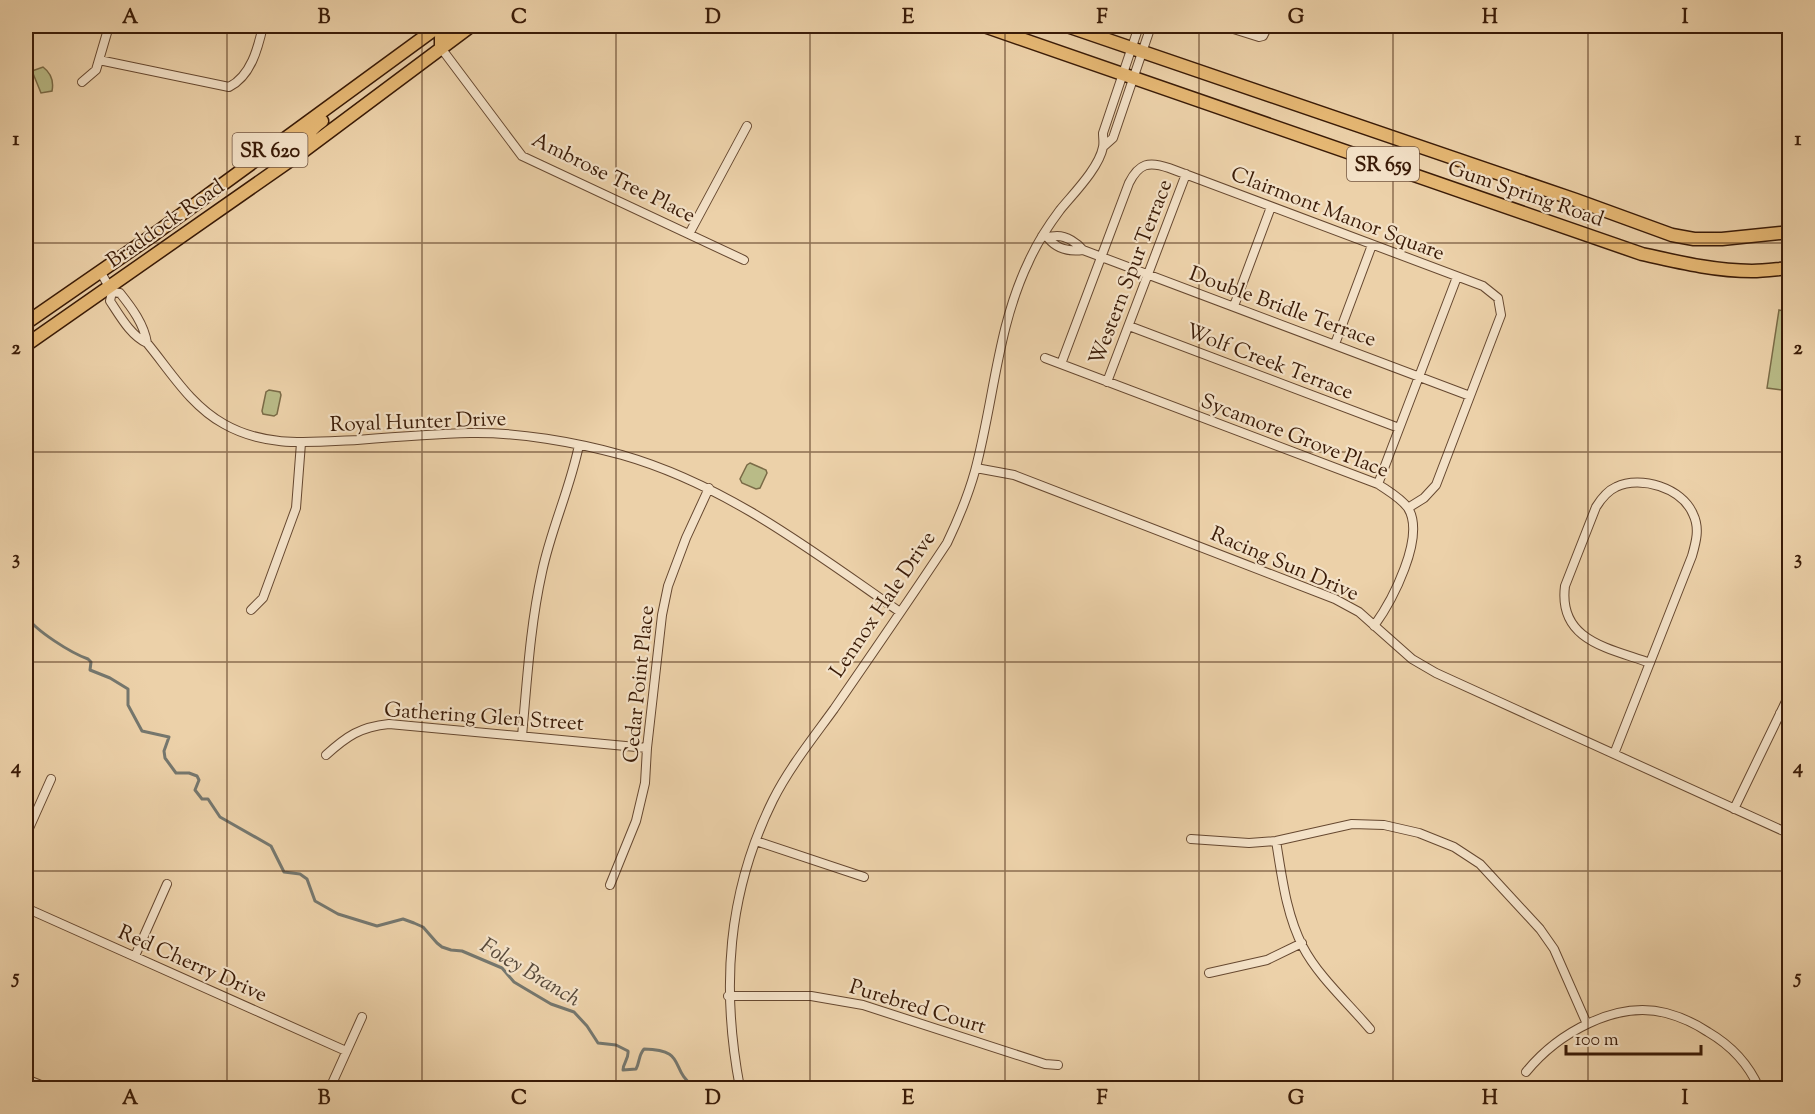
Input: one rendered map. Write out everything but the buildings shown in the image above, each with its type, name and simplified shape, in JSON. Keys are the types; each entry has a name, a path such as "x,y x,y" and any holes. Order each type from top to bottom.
{"main road":[{"name":"Braddock Road","path":"26,323 156,233 439,26"},
{"path":"441,48 441,39 455,26"},
{"name":"Braddock Road","path":"26,345 110,289 305,150 471,26"},
{"name":"Gum Spring Road","path":"984,26 1642,254 1717,268 1753,271 1790,268"},
{"name":"Gum Spring Road","path":"1067,26 1672,235 1694,239 1722,239 1790,232"},
{"path":"305,150 306,138 312,130 357,96 361,92 362,82"}],"street":[{"path":"82,82 96,70 109,26"},
{"path":"99,60 229,87 240,82 250,66 263,26"},
{"path":"1136,50 1139,26"},
{"path":"1136,50 1151,26"},
{"path":"1224,26 1259,37 1263,36 1268,26"},
{"name":"Ambrose Tree Place","path":"441,48 522,156 744,260"},
{"name":"Lennox Hale Drive","path":"740,1089 731,1036 728,996 729,965 737,906 756,841 774,799 799,758 947,543 976,468 1005,324 1018,284 1104,146 1113,138 1136,50"},
{"name":"Lennox Hale Drive","path":"1104,146 1102,133 1128,76 1136,50"},
{"path":"689,234 747,126"},
{"name":"Clairmont Manor Square","path":"1061,364 1129,183 1142,166 1154,164 1186,174 1457,277 1494,293 1502,309 1436,485 1424,498 1408,508"},
{"name":"Western Spur Terrace","path":"1107,382 1186,174"},
{"path":"1234,306 1271,207"},
{"name":"Double Bridle Terrace","path":"1046,237 1055,246 1073,252 1083,250 1470,396"},
{"path":"1335,344 1372,245"},
{"path":"100,271 110,289"},
{"path":"1378,484 1457,277"},
{"name":"Royal Hunter Drive","path":"147,343 145,329 120,293 110,289 110,301 113,306 138,339 147,343 187,395 205,412 258,439 301,443 472,433 513,435 579,445 622,455 709,488 782,529 900,612"},
{"name":"Wolf Creek Terrace","path":"1129,326 1399,428"},
{"name":"Sycamore Grove Place","path":"1045,358 1378,484 1395,495 1408,508"},
{"path":"251,610 263,598 296,508 301,443"},
{"path":"522,736 540,580 553,529 570,485 579,445"},
{"name":"Racing Sun Drive","path":"976,468 1014,475 1335,598 1359,612 1412,659 1436,673 1790,834"},
{"path":"1614,754 1650,663 1692,556 1696,540 1697,528 1693,514 1684,501 1655,485 1641,482 1616,487 1604,495 1596,507 1565,586 1564,596 1566,611 1572,626 1584,637 1650,663"},
{"name":"Cedar Point Place","path":"610,885 636,821 645,783 662,615 668,586 686,538 709,488"},
{"path":"1374,626 1389,602 1411,548 1414,535 1413,521 1408,508"},
{"path":"1734,809 1790,693"},
{"path":"1780,713 1790,717"},
{"name":"Gathering Glen Street","path":"326,754 344,739 362,729 389,724 647,748"},
{"path":"26,835 51,779"},
{"path":"1191,839 1230,843 1276,841 1360,824 1384,825 1419,833 1454,847 1480,864 1540,929 1554,949 1587,1024"},
{"path":"756,841 864,878"},
{"path":"1276,841 1292,920 1302,943 1324,975 1370,1029"},
{"path":"135,956 167,884"},
{"name":"Red Cherry Drive","path":"26,908 346,1052"},
{"path":"1209,973 1267,960 1302,943"},
{"name":"Purebred Court","path":"728,996 811,996 863,1005 1045,1064 1058,1065"},
{"path":"1526,1072 1540,1054 1587,1024 1615,1014 1637,1011 1666,1013 1695,1024 1726,1042 1753,1074 1759,1089"},
{"path":"330,1088 362,1017"},
{"path":"26,1079 48,1089"}],"green space":[{"path":"43,67 51,78 53,87 52,91 41,93 32,71"},
{"path":"1779,310 1789,312 1789,391 1767,388"},
{"path":"269,390 280,392 281,395 277,414 274,416 263,414 262,411 266,392"},
{"path":"750,463 766,470 767,473 760,488 756,489 742,483 740,479"}],"waterway":[{"name":"Foley Branch","path":"26,616 54,641 88,659 91,662 90,670 128,689 128,705 142,731 169,737 164,751 165,758 176,773 189,773 197,776 199,780 195,790 202,799 208,799 220,817 271,846 284,872 300,874 307,879 315,901 338,914 377,926 403,919 423,927 442,947 462,951 502,968 514,982 551,1004 574,1012 598,1043 616,1045 628,1051 623,1070 636,1069 644,1049 658,1050 667,1053 676,1061 682,1074 695,1088"}]}
